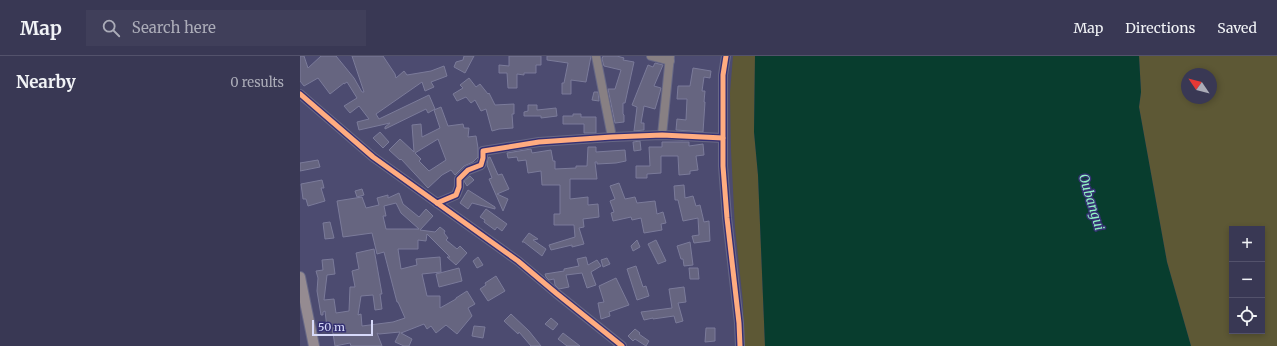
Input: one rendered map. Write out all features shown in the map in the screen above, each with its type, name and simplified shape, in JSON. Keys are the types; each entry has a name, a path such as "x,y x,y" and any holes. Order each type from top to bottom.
{"main road":[{"path":"300,277 314,346"}],"street":[{"path":"596,56 612,137"},
{"path":"651,56 670,59 662,135"},
{"path":"726,56 723,75 723,166 740,346"},
{"path":"300,94 373,157 518,261 622,346"},
{"path":"437,203 456,195 459,187 459,179 468,170 481,165 483,151 539,142 612,137 662,135 723,138"}],"shaded area":[{"path":"733,56 755,56 754,132 758,175 765,346 744,346 743,302 735,228 731,150 730,93"},
{"path":"1139,56 1277,56 1277,346 1191,346 1167,262 1139,107 1141,92"}],"water":[{"name":"Oubangui","path":"755,56 1139,56 1141,92 1139,107 1167,262 1191,346 765,346 758,175 754,132"}],"building":[{"path":"300,56 304,56 308,68 321,56 336,56 354,78 362,92 364,92 352,56 383,56 396,78 404,71 407,75 431,71 444,66 447,76 431,82 434,87 425,91 422,82 376,114 379,119 429,95 435,109 428,113 426,109 385,129 385,127 390,123 359,130 357,122 369,119 359,106 350,113 344,106 357,98 347,82 330,94 318,78 304,86 300,81"},
{"path":"464,56 474,56 465,73 454,67 456,62 463,60"},
{"path":"509,56 541,56 541,65 536,65 536,73 524,73 524,75 517,74 517,88 508,88 507,73 499,73 499,65 509,66"},
{"path":"547,56 591,56 586,82 571,80 571,94 562,94 562,83 564,83 568,63 547,60"},
{"path":"603,56 617,56 624,58 623,60 634,62 625,103 623,103 624,122 615,123 608,89 615,89 621,70 604,66 602,59"},
{"path":"655,63 663,65 654,86 661,88 655,109 644,106 641,123 644,123 644,130 634,131 637,107 632,105 648,65 653,67"},
{"path":"693,68 711,71 710,78 704,77 702,91 705,91 703,132 676,130 677,119 686,120 687,99 677,99 678,86 690,86"},
{"path":"469,78 476,87 480,84 488,94 489,93 495,105 514,104 514,114 512,114 513,128 492,131 486,109 481,111 475,100 471,103 466,97 457,101 453,94 463,88 460,85"},
{"path":"594,92 598,92 599,101 592,100"},
{"path":"528,105 537,105 537,110 556,108 557,116 541,118 541,116 524,116 524,112 528,111"},
{"path":"441,107 448,126 463,124 464,128 469,128 468,137 476,136 478,157 473,162 464,166 455,175 451,170 442,175 428,188 401,159 400,160 389,150 400,139 414,152 412,125 421,124 422,137 440,128 434,110","holes":["438,139 446,160 429,171 419,161 421,159 415,153"]},
{"path":"573,114 581,114 581,117 596,117 596,133 584,133 584,124 563,124 563,116 573,116"},
{"path":"380,132 389,142 383,148 373,138"},
{"path":"640,141 641,150 634,151 633,142"},
{"path":"662,142 689,142 689,146 703,144 704,155 696,156 698,170 690,171 690,174 679,175 678,156 661,156 661,173 647,174 647,178 636,178 636,166 650,166 649,147 662,147"},
{"path":"588,147 596,147 596,152 625,150 626,161 597,164 597,162 595,162 597,179 570,179 570,199 588,197 588,205 598,204 599,217 583,219 584,227 579,228 584,244 551,250 549,245 575,237 574,225 554,225 554,214 560,214 560,185 542,185 541,171 528,173 526,160 518,161 517,157 508,158 507,153 531,149 532,153 551,150 553,161 555,161 555,169 576,168 576,166 587,166"},
{"path":"490,157 498,175 502,174 509,189 497,194 508,199 503,211 489,179 492,178 487,165 488,158"},
{"path":"318,160 320,167 300,171 300,163"},
{"path":"470,176 474,180 467,186 464,181"},
{"path":"322,180 324,188 321,188 325,201 308,206 306,199 303,199 301,184"},
{"path":"619,183 625,199 635,197 637,203 655,201 657,214 663,212 666,223 661,224 662,230 644,233 641,218 632,220 631,217 613,221 611,213 614,212 610,201 615,199 610,186"},
{"path":"684,185 685,198 693,196 696,206 700,205 704,222 709,221 710,241 694,243 692,236 699,235 698,218 683,221 678,200 675,200 674,186"},
{"path":"362,189 364,195 357,197 355,191"},
{"path":"468,190 495,207 495,209 472,203 468,209 460,203"},
{"path":"399,193 403,204 419,217 426,209 433,216 420,230 435,232 440,227 445,231 444,233 448,238 446,240 457,249 460,246 467,253 456,265 427,234 426,241 418,240 418,249 398,249 401,269 417,265 416,259 440,257 441,272 422,274 427,296 440,296 440,308 467,291 475,304 468,308 472,316 457,334 446,325 436,333 431,326 427,329 424,324 401,333 412,339 409,346 404,346 395,342 400,332 377,333 382,346 351,346 350,343 335,346 332,327 327,328 325,311 323,312 323,315 321,315 317,291 318,278 316,271 323,270 322,260 333,259 335,274 327,275 324,300 334,299 336,313 349,311 350,287 355,287 352,271 359,269 356,253 374,249 382,294 380,294 382,309 375,310 373,295 361,296 358,315 361,314 362,326 393,322 405,318 397,302 384,252 377,254 372,233 343,237 337,201 362,197 366,208 379,205 377,198 388,195 388,198","holes":["396,203 401,213 419,229 386,229 383,216 386,216 384,206"]},
{"path":"486,209 507,224 502,231 497,227 495,230 480,217"},
{"path":"330,222 334,238 325,239 323,223"},
{"path":"529,233 538,239 533,240 546,249 542,256 522,242"},
{"path":"637,240 640,247 633,251 631,246"},
{"path":"656,240 666,261 658,264 648,244"},
{"path":"690,242 693,265 684,266 683,259 681,259 677,246"},
{"path":"478,257 483,265 477,268 473,261"},
{"path":"586,257 588,265 597,260 601,266 591,272 596,285 587,288 582,273 566,275 569,287 559,289 555,285 554,279 549,280 546,277 545,274 564,271 564,269 579,266 577,259"},
{"path":"607,258 610,264 603,267 601,260"},
{"path":"636,266 643,287 646,286 649,296 637,300 627,269"},
{"path":"459,268 462,281 439,287 436,274"},
{"path":"689,268 698,268 699,279 690,279"},
{"path":"496,276 505,291 488,301 480,289 486,285 485,283"},
{"path":"616,278 629,305 609,312 610,316 601,319 598,303 604,302 599,286"},
{"path":"684,287 686,302 678,303 683,321 676,323 674,316 644,320 641,312 672,308 669,289"},
{"path":"511,314 529,331 541,346 531,346 519,332 518,334 504,321"},
{"path":"551,318 558,324 553,330 545,324"},
{"path":"474,326 485,327 483,338 472,336"},
{"path":"706,328 715,328 715,341 705,342"},
{"path":"635,329 649,341 646,346 635,339 633,341 628,336"},
{"path":"563,333 580,346 567,346 558,339"}],"cycle path":[{"path":"726,56 723,75 723,166 740,346"},
{"path":"300,94 373,157 518,261 622,346"},
{"path":"437,203 456,195 459,187 459,179 468,170 481,165 483,151 539,142 612,137 662,135 723,138"}]}
